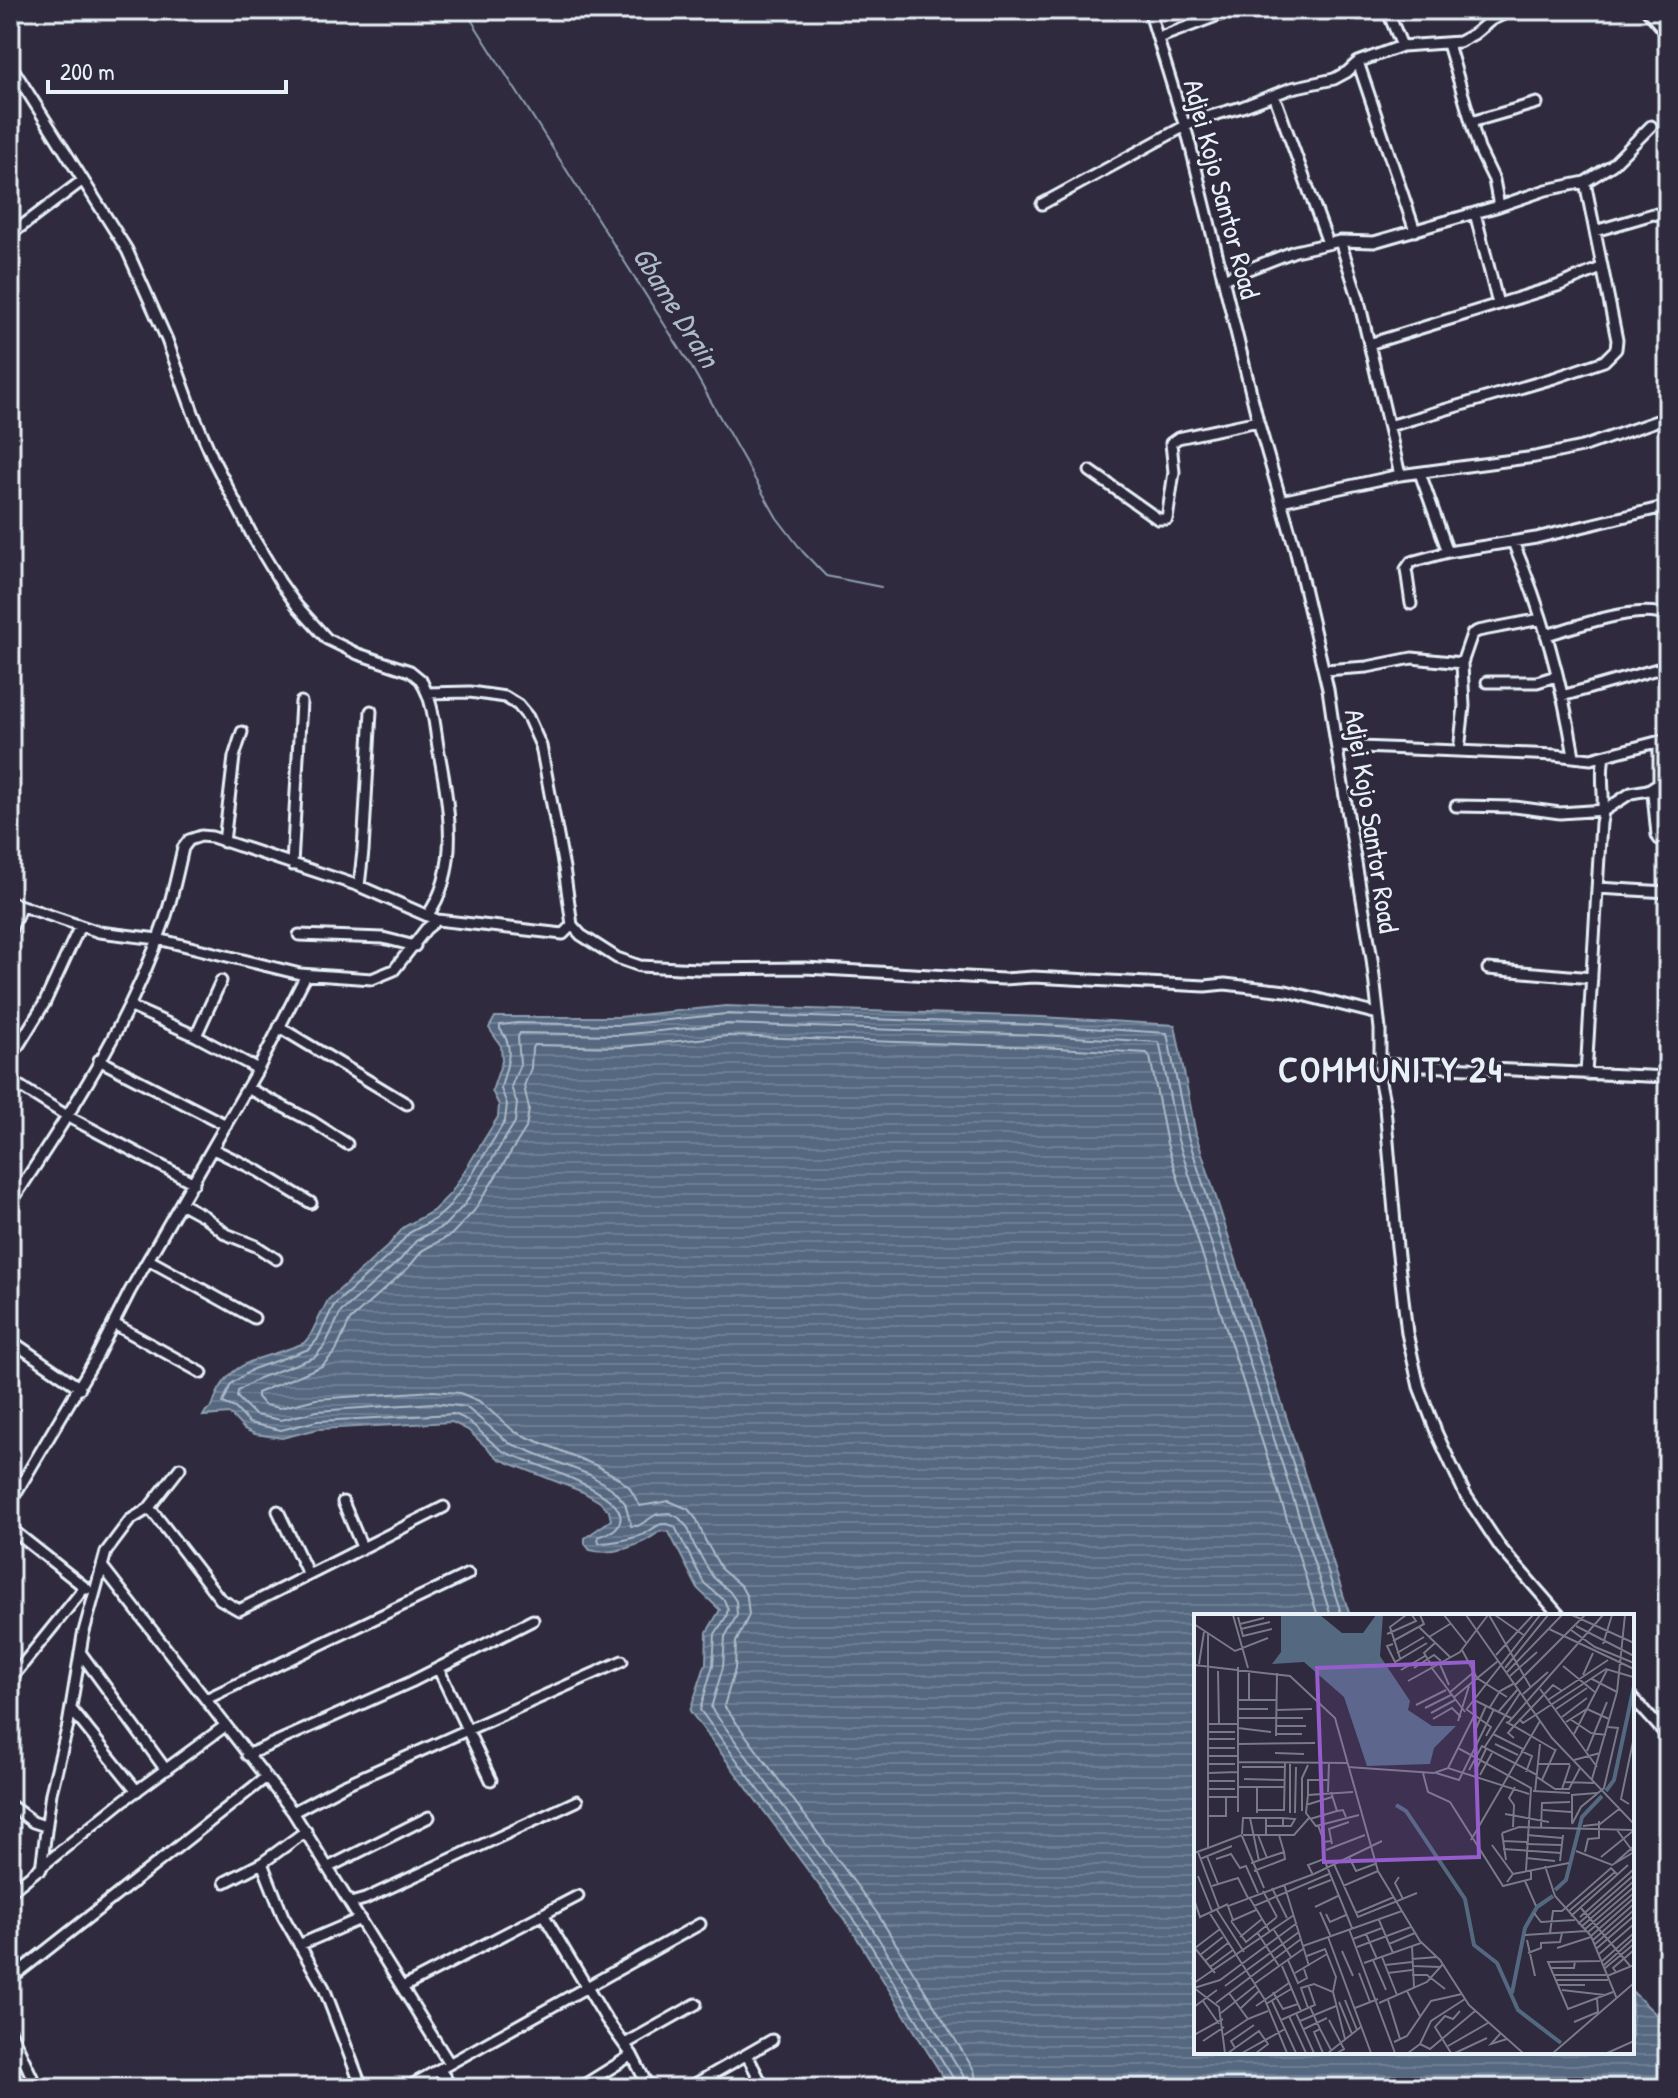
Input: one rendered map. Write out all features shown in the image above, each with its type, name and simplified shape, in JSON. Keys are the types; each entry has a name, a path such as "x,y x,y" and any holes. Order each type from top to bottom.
{"street":[{"name":"Adjei Kojo Santor Road","path":"1149,10 1185,125 1258,421 1324,670 1372,959 1379,1064 1407,1333 1419,1387 1465,1494 1500,1547 1558,1614"},
{"path":"1158,38 1232,10"},
{"path":"1387,10 1402,46"},
{"path":"1042,204 1185,125 1292,88 1334,79 1358,62 1402,46 1448,44 1474,34 1491,20 1512,10"},
{"path":"1647,10 1668,35"},
{"path":"1448,44 1471,122 1494,180 1499,206"},
{"path":"1358,62 1415,231"},
{"path":"10,64 115,228 138,271 214,461 280,582 327,639 358,654 410,671 421,680 433,710 449,818 445,874 427,916"},
{"path":"1274,95 1328,243"},
{"path":"1471,122 1537,103"},
{"path":"1223,279 1295,251 1340,241 1374,242 1546,190 1585,182 1612,165 1651,126"},
{"path":"10,235 83,180"},
{"path":"1389,426 1554,378 1604,361 1616,349 1617,340 1585,182"},
{"path":"1475,213 1498,304"},
{"path":"1595,231 1653,214 1661,215 1668,223"},
{"path":"1340,241 1352,275 1400,475"},
{"path":"1369,344 1557,286 1601,268"},
{"path":"1281,501 1400,475 1535,457 1582,447 1668,417"},
{"path":"1090,471 1158,519 1167,519 1174,472 1171,443 1178,438 1258,421"},
{"path":"1420,473 1448,552"},
{"path":"1411,604 1406,569 1411,562 1665,507 1668,524"},
{"path":"1513,542 1546,635 1574,756"},
{"path":"1546,635 1640,613 1656,612 1668,617"},
{"path":"1459,751 1464,706 1462,663 1472,634 1541,619"},
{"path":"1324,670 1367,667 1412,658 1462,663"},
{"path":"1562,696 1668,666"},
{"path":"1487,682 1537,682 1556,676"},
{"path":"427,693 470,692 505,697 518,705 528,717 541,746 572,925 581,935 617,958 640,966 805,968 1003,979 1033,977 1205,986 1225,984 1301,994 1378,1014"},
{"path":"292,865 301,702"},
{"path":"359,886 371,711"},
{"path":"224,842 234,757 242,732"},
{"path":"1337,746 1574,756 1584,759 1663,740 1659,783 1653,794 1657,835 1659,839 1668,841"},
{"path":"1586,1074 1601,823 1605,810 1601,773 1604,756"},
{"path":"1456,806 1515,807 1560,813 1605,810 1631,793 1648,790 1659,783"},
{"path":"10,1204 67,1116 129,1006 158,939 183,848 189,840 201,836 224,842 359,886 437,920 554,934 563,934 572,925"},
{"path":"1597,888 1668,892"},
{"path":"10,902 110,934 158,939 306,975 372,979 394,970 426,929 437,920"},
{"path":"10,932 21,906"},
{"path":"10,1059 44,1004 80,926"},
{"path":"299,935 383,938 415,946"},
{"path":"1488,969 1592,978"},
{"path":"10,1503 80,1388 258,1069 306,975"},
{"path":"196,1036 221,981"},
{"path":"129,1006 196,1036 258,1069"},
{"path":"279,1027 407,1104"},
{"path":"99,1060 206,1118 226,1125"},
{"path":"1379,1064 1668,1077"},
{"path":"10,1080 67,1116 194,1183"},
{"path":"247,1088 313,1122 347,1144"},
{"path":"213,1149 258,1171 311,1203"},
{"path":"182,1204 204,1216 226,1234 256,1246 276,1259"},
{"path":"149,1260 254,1318"},
{"path":"114,1324 202,1373"},
{"path":"10,1340 80,1388"},
{"path":"10,1680 89,1590 117,1535 130,1520 148,1509 180,1468"},
{"path":"343,1502 362,1547"},
{"path":"148,1509 220,1599 239,1610 444,1507"},
{"path":"278,1511 308,1574"},
{"path":"10,1528 89,1590"},
{"path":"102,1566 306,1831 403,1987 444,2066 452,2088"},
{"path":"206,1699 468,1574"},
{"path":"41,1869 45,1826 71,1709 89,1590"},
{"path":"247,1755 438,1668 533,1620"},
{"path":"80,1652 166,1770"},
{"path":"293,1812 344,1785 622,1661"},
{"path":"438,1668 491,1780"},
{"path":"1634,1699 1668,1737"},
{"path":"71,1709 137,1791"},
{"path":"10,1892 225,1726"},
{"path":"10,1979 265,1778"},
{"path":"351,1903 577,1801"},
{"path":"10,1805 33,1822 45,1826"},
{"path":"329,1867 429,1817"},
{"path":"225,1882 262,1863 306,1831"},
{"path":"262,1863 283,1916 326,1992 362,2088"},
{"path":"403,1987 578,1896"},
{"path":"543,1914 632,2055 649,2088"},
{"path":"299,1945 360,1919"},
{"path":"406,2088 700,1924"},
{"path":"625,2044 696,2004"},
{"path":"10,2030 37,2088"},
{"path":"688,2088 706,2084 772,2040"},
{"path":"579,2088 632,2055"},
{"path":"747,2055 764,2088"},
{"path":"10,2062 22,2057"}],"water":[{"path":"726,1006 1175,1025 1196,1135 1349,1614 1194,1614 1194,2054 1634,2054 1634,1993 1668,2026 1668,2088 950,2088 852,1930 690,1711 706,1663 707,1632 720,1610 698,1589 669,1532 660,1531 645,1541 618,1550 590,1550 585,1538 611,1520 609,1511 600,1502 583,1492 499,1459 468,1430 452,1422 318,1429 282,1438 244,1429 230,1414 203,1416 212,1407 227,1378 237,1369 304,1343 328,1300 388,1246 404,1227 433,1211 451,1193 498,1117 499,1105 492,1091 502,1061 501,1046 489,1028 495,1017 619,1017"}],"waterway":[{"name":"Gbame Drain","path":"465,10 692,368 777,518 826,576 881,587"}],"district":[{"name":"COMMUNITY 24","path":"1391,1069"}]}
